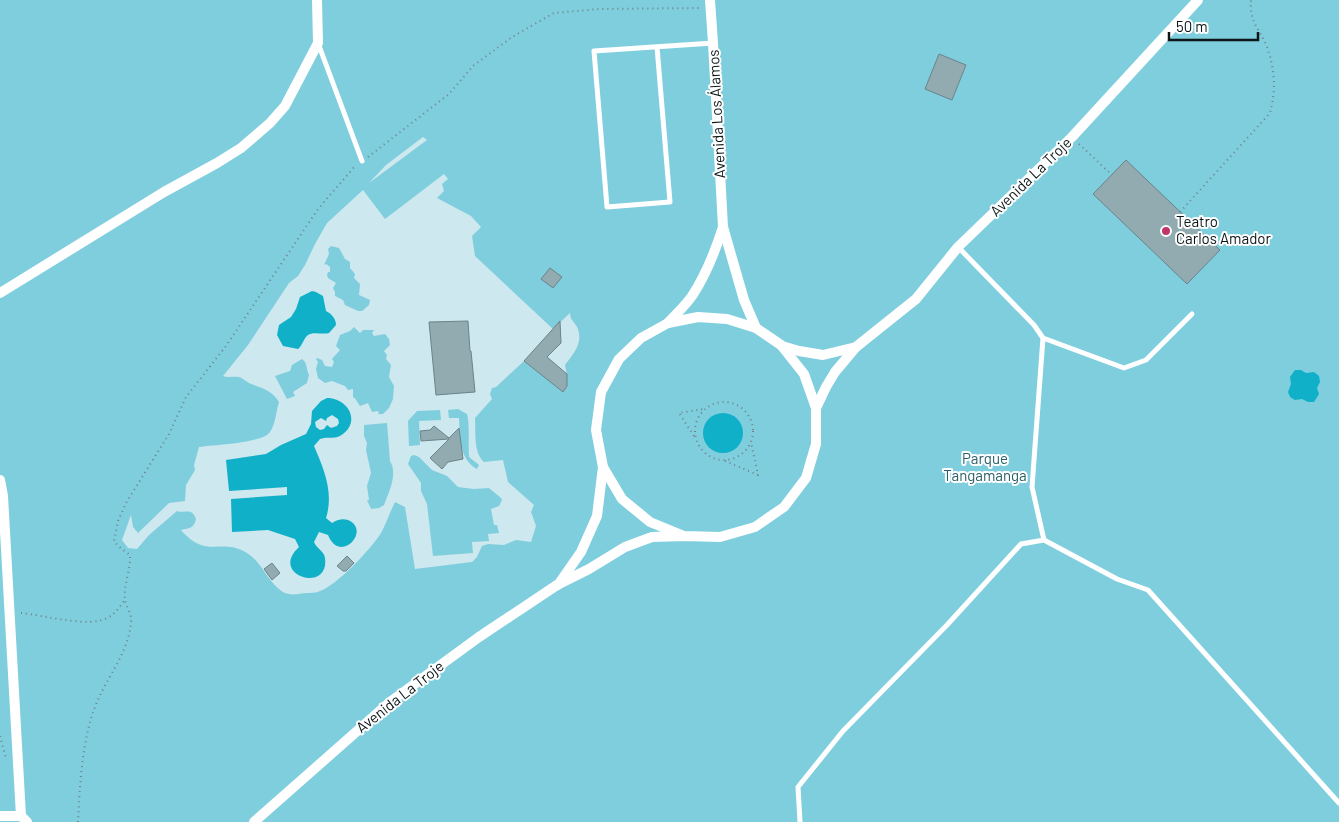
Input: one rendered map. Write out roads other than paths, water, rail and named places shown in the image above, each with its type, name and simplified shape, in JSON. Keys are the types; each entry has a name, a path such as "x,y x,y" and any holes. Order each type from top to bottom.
{"street":[{"path":"0,293 164,192 217,164 241,148 270,123 285,106 318,43 317,0"},
{"name":"Avenida La Troje","path":"254,822 390,702 479,637 557,585 589,569 625,547 652,537 720,537 755,527 784,507 806,478 816,444 816,408 835,372 856,347 916,299 958,247 1072,137 1198,0"},
{"name":"Avenida Los Álamos","path":"710,4 723,227 744,300 756,328"},
{"name":"Avenida Los Álamos","path":"668,323 691,297 703,278 713,257 723,227"},
{"path":"684,536 650,522 622,499 603,467 596,430 601,392 619,359 641,338 668,323 698,317 728,319 756,328 781,345 804,374 816,408"},
{"name":"Avenida La Troje","path":"781,345 799,351 823,355 856,347"},
{"name":"Avenida La Troje","path":"557,585 580,552 597,516 603,467"},
{"path":"0,480 3,496 24,819 0,816"}],"lane":[{"path":"318,43 362,161"},
{"path":"656,47 670,202 608,207 594,51 713,43"},
{"path":"958,247 1034,326 1043,338 1124,368 1146,360 1192,314"},
{"path":"1043,338 1032,486 1044,540"},
{"path":"800,822 798,787 843,731 946,625 1021,544 1044,540 1117,579 1148,590 1339,803"}],"place":[{"name":"Teatro Carlos Amador","path":"1166,231"}],"park label":[{"name":"Parque Tangamanga","path":"985,468"}]}
